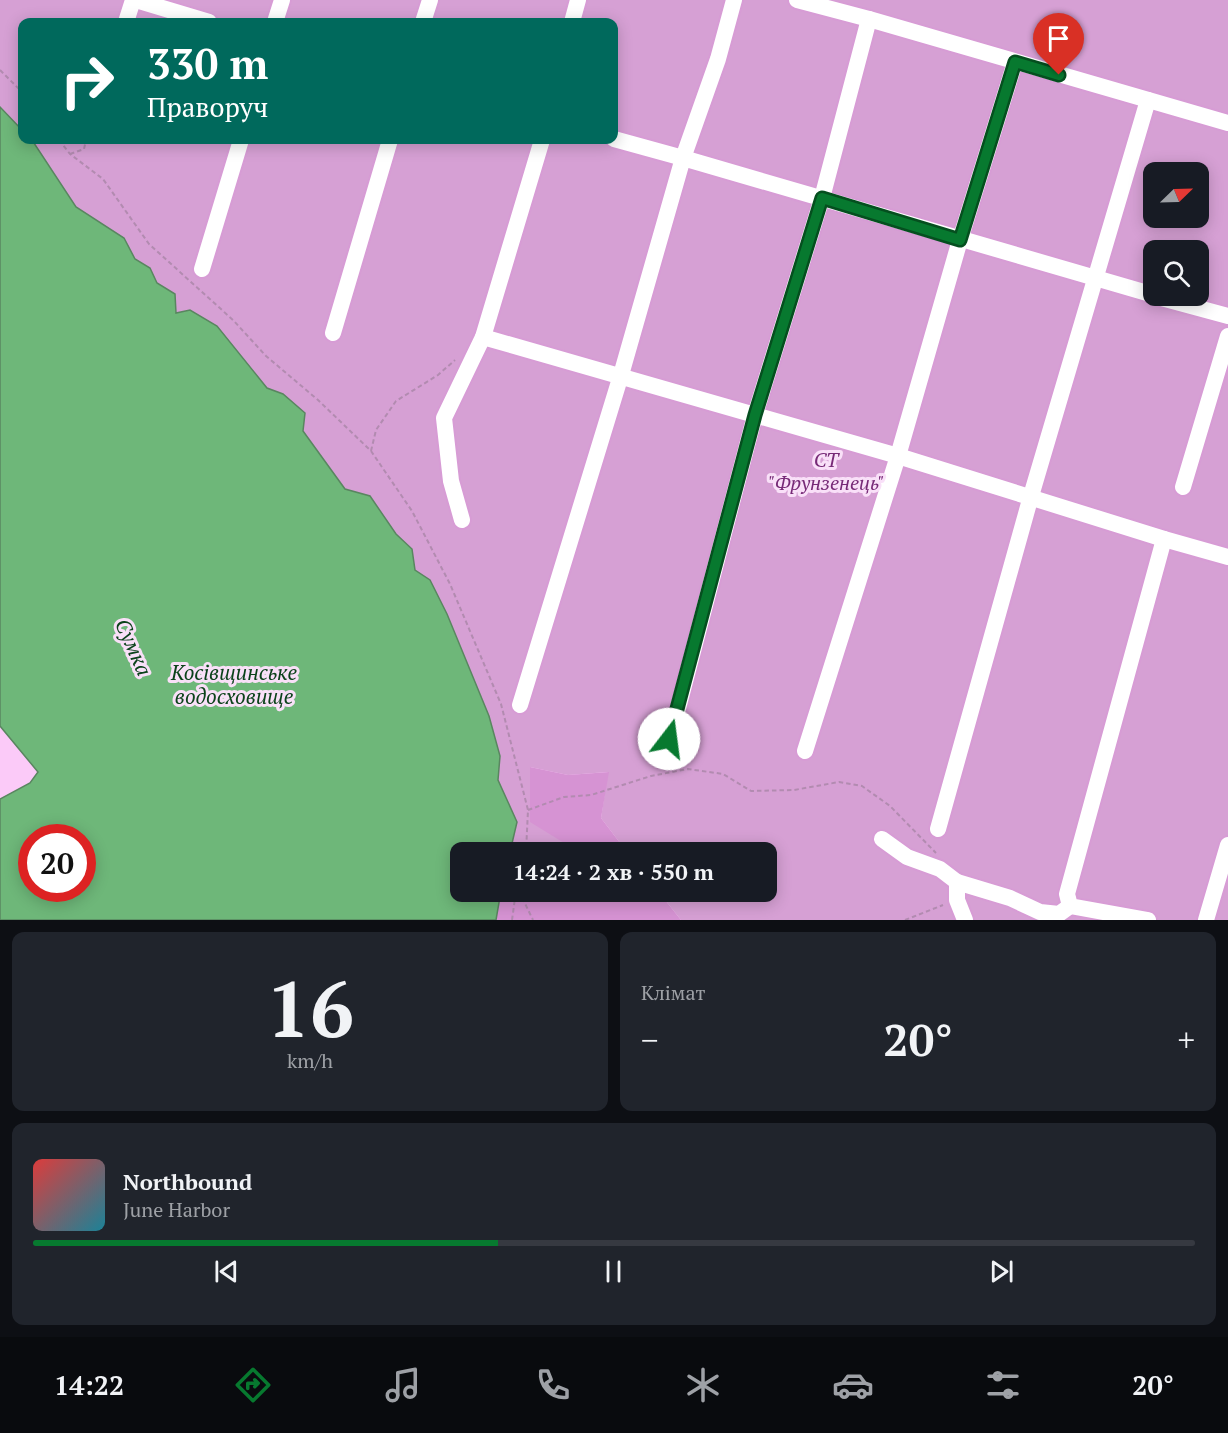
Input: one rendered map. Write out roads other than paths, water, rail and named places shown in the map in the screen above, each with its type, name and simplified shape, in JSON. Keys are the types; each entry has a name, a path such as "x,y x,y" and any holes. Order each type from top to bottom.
{"lane":[{"path":"128,18 135,0 196,18"},
{"path":"276,18 282,0"},
{"path":"424,18 430,0"},
{"path":"573,18 578,0"},
{"path":"519,705 621,375 683,158 718,60 734,0"},
{"path":"797,0 1228,123"},
{"path":"669,739 755,415 822,198 870,19"},
{"path":"805,751 898,456 960,240 1015,62"},
{"path":"938,829 1031,496 1148,100"},
{"path":"618,140 1143,292"},
{"path":"202,269 240,144"},
{"path":"333,333 389,144"},
{"path":"462,520 451,481 444,418 483,337 541,144"},
{"path":"1193,306 1228,316"},
{"path":"1183,487 1228,336"},
{"path":"483,337 898,456 1228,557"},
{"path":"1070,906 1067,894 1164,539"},
{"path":"882,839 908,857 940,869 957,882 1010,898 1040,912 1059,914 1070,906 1116,917 1148,920"},
{"path":"1206,920 1228,845"},
{"path":"957,882 957,900 964,920"}],"water":[{"name":"Косівщинське водосховище","path":"0,107 18,126 18,144 35,144 76,207 124,238 135,259 150,268 157,283 175,294 176,313 190,310 217,326 267,388 283,394 305,413 303,431 345,489 370,496 396,534 412,549 415,570 430,580 447,614 489,716 500,756 498,780 517,822 512,842 450,842 450,902 499,902 496,920 0,920 0,799 30,783 38,772 0,726"}],"park label":[{"name":"СТ \"Фрунзенець\"","path":"826,470"}],"water label":[{"name":"Сумка","path":"134,647"}]}
